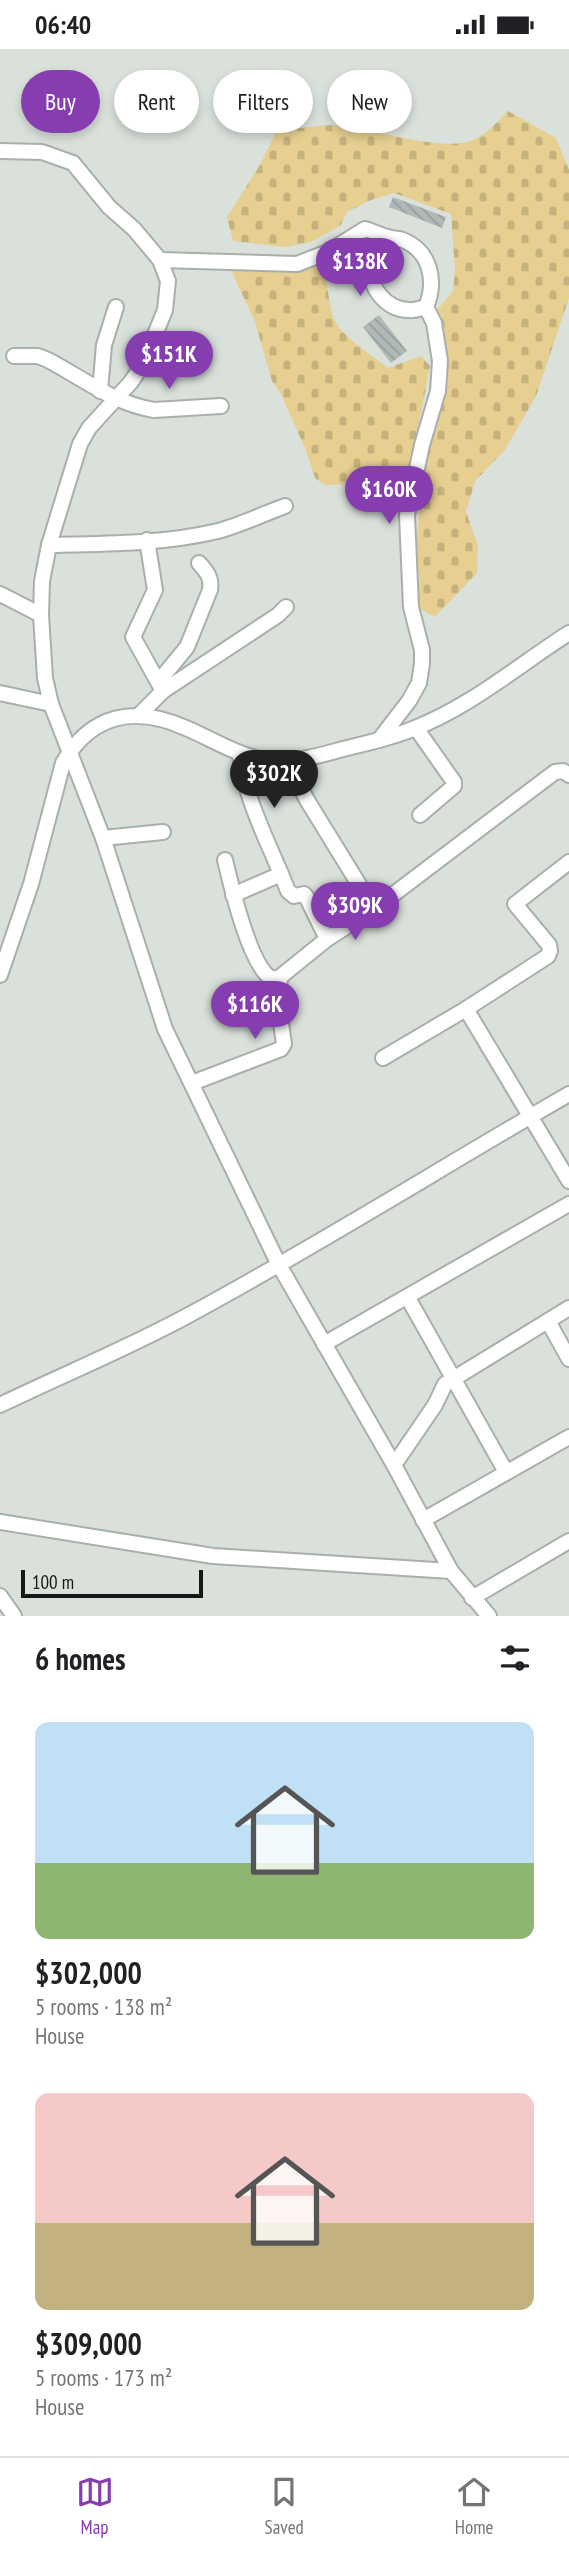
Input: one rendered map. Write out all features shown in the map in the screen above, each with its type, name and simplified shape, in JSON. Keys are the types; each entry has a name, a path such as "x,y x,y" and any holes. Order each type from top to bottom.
{"street":[{"path":"0,151 42,152 73,163 109,207 134,229 160,260 168,281 165,310 144,364 89,428 80,444 49,545 42,581 41,615 45,678 51,704 103,838 165,1029 279,1265 394,1465 451,1571 489,1616"},
{"path":"160,260 297,264 328,252 365,229 403,240 417,249 427,261 432,277 432,293 426,307 434,323 440,361 438,391 422,445 407,515 411,607 422,650 422,664 419,683 410,701 379,741"},
{"path":"388,237 376,250 371,265 372,282 380,296 393,307 409,310 426,307"},
{"path":"100,391 104,345 116,307"},
{"path":"14,356 38,356 115,400 154,410 221,405"},
{"path":"49,545 147,540 220,530 285,506"},
{"path":"147,540 155,590 133,637 161,686"},
{"path":"141,714 187,647 211,590 209,574 199,562"},
{"path":"0,594 41,615"},
{"path":"161,686 248,636 286,607"},
{"path":"0,975 31,884 63,764 70,750 104,722 141,714 184,726 240,755 262,760 286,761 379,741 416,728 465,703 567,639"},
{"path":"0,693 51,704"},
{"path":"416,728 454,782 454,786 420,815"},
{"path":"240,755 251,806 259,818 281,874 291,894 306,896 327,939"},
{"path":"286,761 374,909"},
{"path":"225,860 233,895 260,970 272,979 280,977 327,939 374,909 555,772 563,771 569,775"},
{"path":"103,838 163,832"},
{"path":"383,1058 548,956 549,945 514,904 569,862"},
{"path":"233,895 281,874"},
{"path":"192,1083 281,1049 284,1044 278,1003 280,977"},
{"path":"466,1009 569,1181"},
{"path":"0,1405 143,1339 279,1265 569,1094"},
{"path":"324,1344 569,1204"},
{"path":"408,1298 506,1472"},
{"path":"394,1465 435,1405 441,1388 453,1377 569,1308"},
{"path":"548,1321 569,1359"},
{"path":"424,1520 569,1437"},
{"path":"0,1522 213,1556 451,1571"},
{"path":"472,1598 569,1541"},
{"path":"0,1596 15,1616"}],"green space":[{"path":"508,111 556,138 569,170 569,298 536,396 505,450 475,481 466,512 478,545 477,573 435,617 421,609 418,598 420,580 415,559 421,490 437,415 448,381 443,321 437,310 453,291 455,270 451,214 394,193 371,200 347,212 340,226 311,242 286,247 233,241 227,217 260,165 276,133 313,133 313,126 327,125 327,133 381,133 446,144 475,139 493,127"},
{"path":"318,261 324,272 334,319 351,339 388,368 421,356 430,366 409,475 403,490 377,484 325,485 315,478 306,450 280,392 272,381 255,322 231,270 287,269"}],"building":[{"path":"393,197 446,217 442,228 389,207"},
{"path":"379,315 407,351 391,363 363,327"}]}
